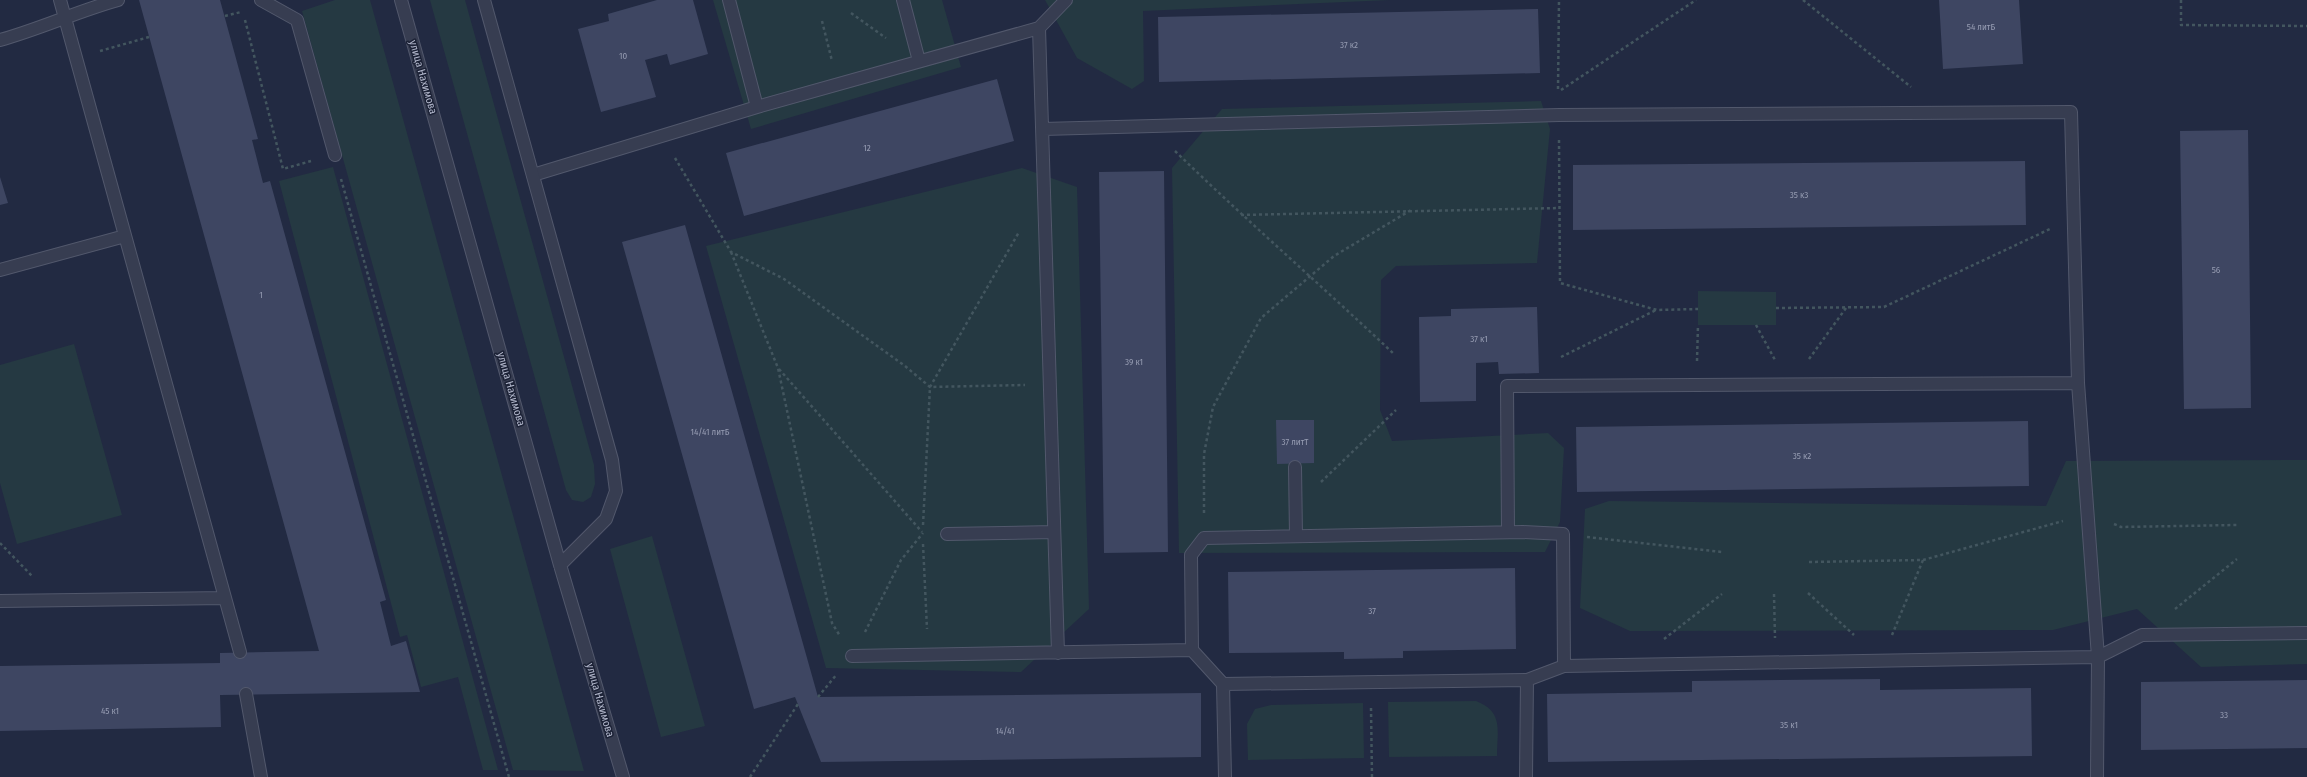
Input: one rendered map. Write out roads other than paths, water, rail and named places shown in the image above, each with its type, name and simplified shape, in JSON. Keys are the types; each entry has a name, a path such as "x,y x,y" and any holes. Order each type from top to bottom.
{"street":[{"path":"60,0 240,652"},
{"path":"0,40 28,32 65,17 118,0"},
{"path":"261,0 297,20 335,155"},
{"name":"улица Нахимова","path":"401,0 560,565 623,777"},
{"path":"484,0 612,460 616,491 606,519 560,565"},
{"path":"729,0 757,107"},
{"path":"903,0 920,61"},
{"path":"533,175 757,107 1038,28 1066,0"},
{"path":"1038,28 1043,129 1058,653"},
{"path":"1043,129 1559,115 2071,112 2078,383 2098,657 2097,777"},
{"path":"0,270 125,236"},
{"path":"1508,532 1507,386 2078,383"},
{"path":"1295,467 1296,536"},
{"path":"947,534 1054,532"},
{"path":"1225,777 1224,684 1192,650 1191,555 1204,538 1508,532 1563,534 1564,666"},
{"path":"0,601 225,598"},
{"path":"1224,684 1527,680 1564,666 2098,657 2142,635 2307,633"},
{"path":"852,656 928,656 1192,650"},
{"path":"1526,777 1527,680"},
{"path":"246,694 260,777"}]}
